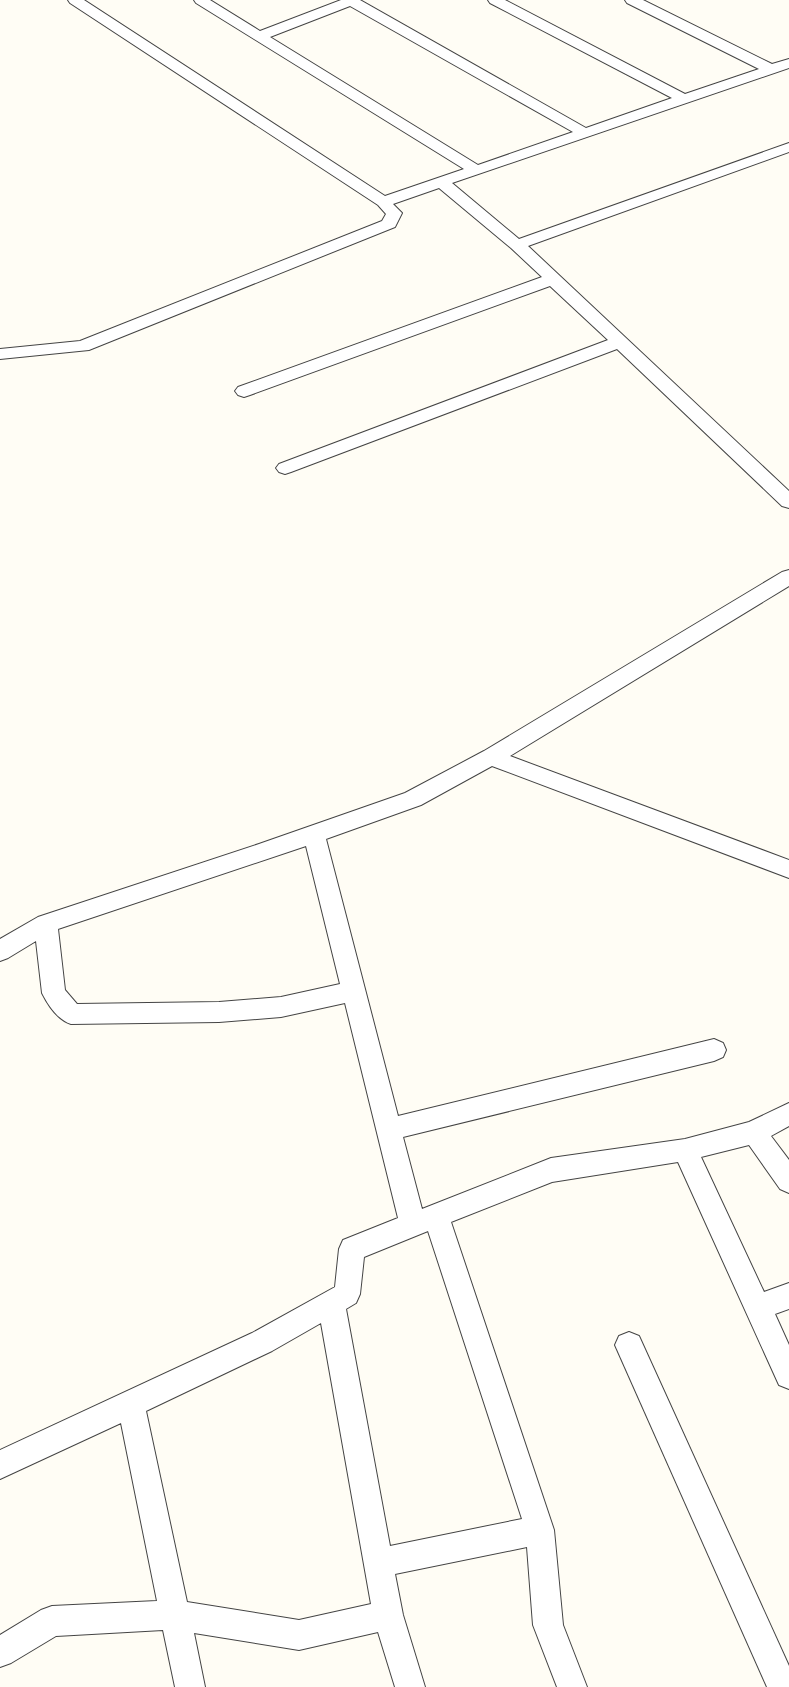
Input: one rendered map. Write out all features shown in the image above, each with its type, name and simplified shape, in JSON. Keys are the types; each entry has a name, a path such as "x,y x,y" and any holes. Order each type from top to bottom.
{"street":[{"path":"0,354 83,346 389,224 394,213 383,202 75,0"},
{"path":"201,0 476,170"},
{"path":"259,36 351,0 585,133"},
{"path":"495,0 684,99"},
{"path":"632,0 771,69"},
{"path":"383,202 789,63"},
{"path":"517,245 789,147"},
{"path":"441,182 517,245 789,502"},
{"path":"244,391 552,279"},
{"path":"286,468 620,342"},
{"path":"0,952 46,924 314,834 413,799 492,757 789,577"},
{"path":"492,757 789,869"},
{"path":"314,834 389,1129 425,1220 540,1530 548,1625 572,1687"},
{"path":"46,924 54,993 71,1014 219,1012 281,1007 354,991"},
{"path":"389,1129 714,1050"},
{"path":"0,1465 262,1342 347,1294 352,1249 551,1170 685,1150 754,1132 789,1114"},
{"path":"754,1132 789,1181"},
{"path":"685,1150 789,1375"},
{"path":"757,1307 789,1296"},
{"path":"331,1303 388,1615 410,1687"},
{"path":"629,1345 782,1687"},
{"path":"131,1404 190,1687"},
{"path":"378,1563 540,1530"},
{"path":"0,1652 52,1621 175,1615 299,1635 388,1615"}]}
